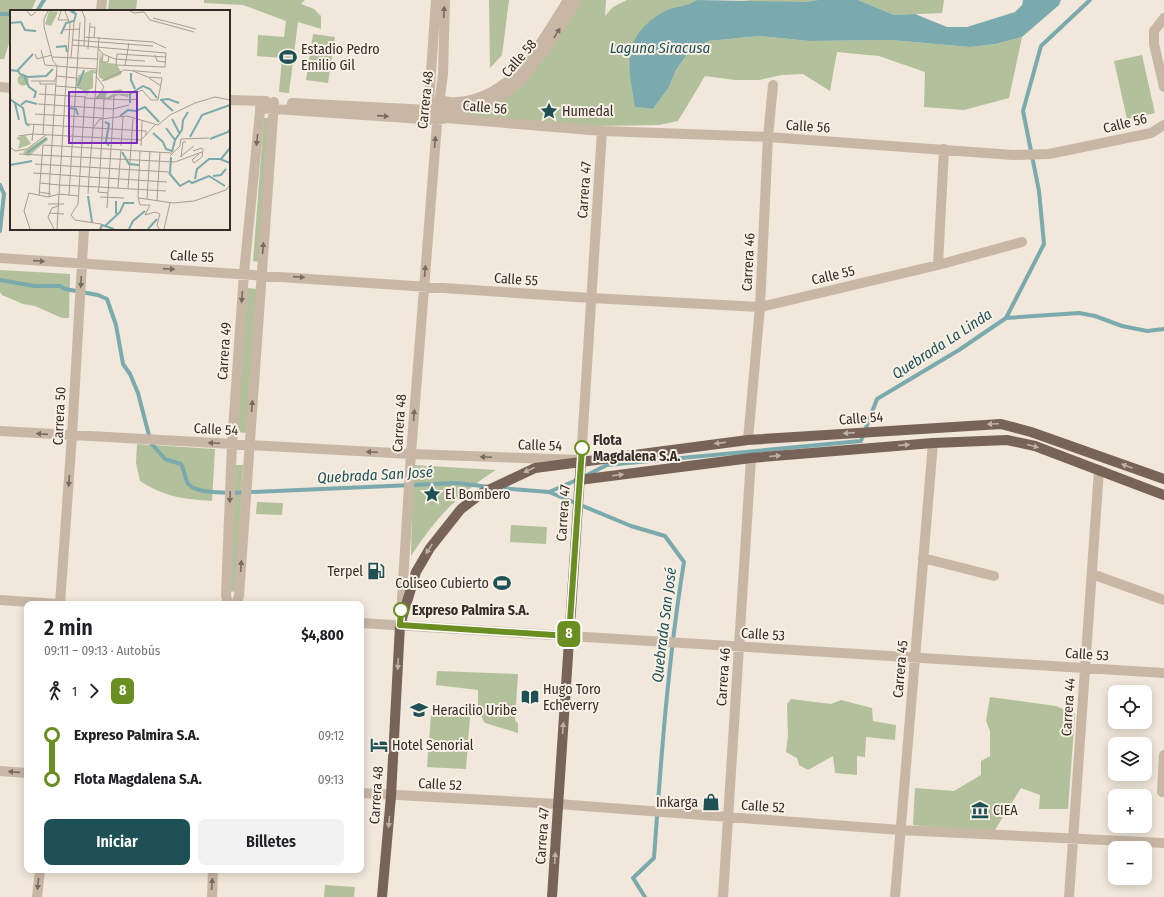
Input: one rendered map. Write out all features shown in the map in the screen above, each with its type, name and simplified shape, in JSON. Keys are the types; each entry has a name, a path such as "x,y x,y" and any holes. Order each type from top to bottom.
{"main road":[{"name":"Calle 54","path":"581,460 748,440 1001,424 1031,432 1164,479"},
{"path":"579,480 751,458 933,443 1007,440 1035,446 1164,495"},
{"name":"Carrera 47","path":"552,897 581,460"},
{"path":"400,625 416,572 430,548 461,509 482,493 535,468 581,460"},
{"name":"Carrera 48","path":"382,897 391,796 400,625"}],"street":[{"path":"101,10 102,0"},
{"name":"Carrera 48","path":"400,625 410,454 424,287 436,112 436,0"},
{"name":"Carrera 48","path":"436,112 443,74 445,0"},
{"name":"Calle 58","path":"436,112 457,103 473,99 496,90 517,75 543,39 568,0"},
{"name":"Calle 58","path":"436,112 471,108 500,97 520,82 550,43 577,0"},
{"path":"1164,18 1154,31 1154,44 1164,86"},
{"name":"Carrera 46","path":"748,440 760,307 768,137 773,85"},
{"path":"0,87 10,88"},
{"name":"Calle 56","path":"230,100 274,105 436,112 602,131 768,137 1014,155 1049,154 1151,133 1164,125"},
{"name":"Carrera 49","path":"227,601 226,595 232,444 244,273 260,104"},
{"path":"237,601 239,596 274,105"},
{"name":"Carrera 47","path":"581,460 602,131"},
{"path":"938,265 944,149"},
{"name":"Carrera 50","path":"59,601 72,435 84,230"},
{"name":"Calle 55","path":"0,258 261,274 591,298 760,307 938,265 1022,242"},
{"name":"Calle 54","path":"0,431 410,454 581,460"},
{"name":"Carrera 45","path":"895,897 933,443"},
{"name":"Carrera 46","path":"723,897 751,458"},
{"name":"Carrera 44","path":"1069,897 1099,470"},
{"path":"923,558 994,576"},
{"path":"1092,574 1164,600"},
{"path":"0,600 24,602"},
{"name":"Calle 53","path":"364,623 1164,673"},
{"path":"1164,755 1162,792 1164,792"},
{"path":"0,771 24,773"},
{"name":"Calle 52","path":"364,793 391,796 558,804 900,830 1164,844"},
{"path":"37,897 40,873"},
{"path":"212,897 213,873"}],"green space":[{"path":"0,0 36,0 31,10 10,10 10,40 4,59 0,59"},
{"path":"109,0 137,0 136,10 108,10"},
{"path":"204,0 305,0 301,4 314,9 321,16 321,29 298,22 289,93 279,92 282,58 257,56 258,35 284,37 286,21 243,5 204,3"},
{"path":"489,0 509,0 502,55 490,68"},
{"path":"570,0 606,0 605,16 613,7 627,0 697,0 635,107 653,109 669,87 676,70 688,53 708,41 760,36 809,41 890,40 970,47 996,44 1022,37 1009,98 964,110 924,107 925,72 879,56 837,52 830,91 803,74 782,75 759,80 735,80 705,76 678,121 659,125 595,126 448,116 499,98"},
{"path":"742,0 818,0 800,3 780,3"},
{"path":"858,0 944,0 942,13 894,15"},
{"path":"313,34 335,37 328,83 306,80"},
{"path":"1142,55 1155,113 1127,119 1114,61"},
{"path":"264,118 271,118 260,262 253,261"},
{"path":"0,270 70,274 69,318 62,318 35,306 23,304 2,295 0,292"},
{"path":"247,288 257,289 247,433 237,432"},
{"path":"137,444 215,449 212,501 166,494 157,491 140,481 136,463"},
{"path":"236,465 243,465 236,592 228,591"},
{"path":"413,465 496,470 470,488 449,508 429,530 411,556"},
{"path":"257,502 283,503 282,515 256,514"},
{"path":"511,525 547,527 546,544 510,542"},
{"path":"437,671 518,674 515,720 518,724 518,733 485,723 478,711 478,690 436,685"},
{"path":"990,697 1056,706 1075,714 1068,809 1039,809 1040,795 1021,788 993,833 913,825 915,788 954,791 981,775 981,761 990,756 990,731 986,721"},
{"path":"791,699 831,704 841,700 872,708 873,721 896,725 895,740 866,737 865,757 857,756 857,775 835,773 833,756 808,770 799,765 797,758 786,752 788,736 787,704"},
{"path":"431,715 470,717 466,769 427,767"},
{"path":"325,885 355,887 354,897 324,897"}],"water":[{"name":"Laguna Siracusa","path":"697,0 806,2 818,0 858,0 894,15 915,14 947,27 967,27 1015,12 1022,5 1023,0 1061,0 1059,5 1022,37 996,44 970,47 890,40 809,41 760,36 708,41 688,53 676,70 669,87 653,109 635,107 630,77 630,52 634,41 640,31 665,11"}],"waterway":[{"path":"38,10 44,0"},
{"path":"1006,318 1044,244 1039,191 1023,111 1041,46 1090,0"},
{"path":"0,14 10,14"},
{"path":"0,185 4,194 0,231"},
{"path":"0,280 34,286 60,286 65,289 98,295 107,299 116,325 123,364 130,374 138,393 151,443 165,459 181,464 187,482 194,488 206,491 230,493 457,483 490,487"},
{"name":"Quebrada La Linda","path":"585,476 607,465 861,441 877,399 959,350 1006,318 1079,313 1095,316 1122,326 1147,331 1164,329"},
{"path":"549,492 579,479"},
{"name":"Quebrada San José","path":"500,488 549,492 631,526 665,536 684,562 669,673 654,858 633,878 645,897"}],"bus line":[{"name":"8","path":"401,610 400,625 569,636 582,448"}],"place":[{"name":"Estadio Pedro Emilio Gil","path":"288,57"},
{"name":"Humedal","path":"549,111"},
{"name":"Flota Magdalena S.A.","path":"582,448"},
{"name":"El Bombero","path":"432,494"},
{"name":"Terpel","path":"376,571"},
{"name":"Coliseo Cubierto","path":"502,583"},
{"name":"Expreso Palmira S.A.","path":"401,610"},
{"name":"Hugo Toro Echeverry","path":"530,697"},
{"name":"Heracilio Uribe","path":"419,710"},
{"name":"Hotel Senorial","path":"379,745"},
{"name":"Inkarga","path":"711,802"},
{"name":"CIEA","path":"980,810"}]}
